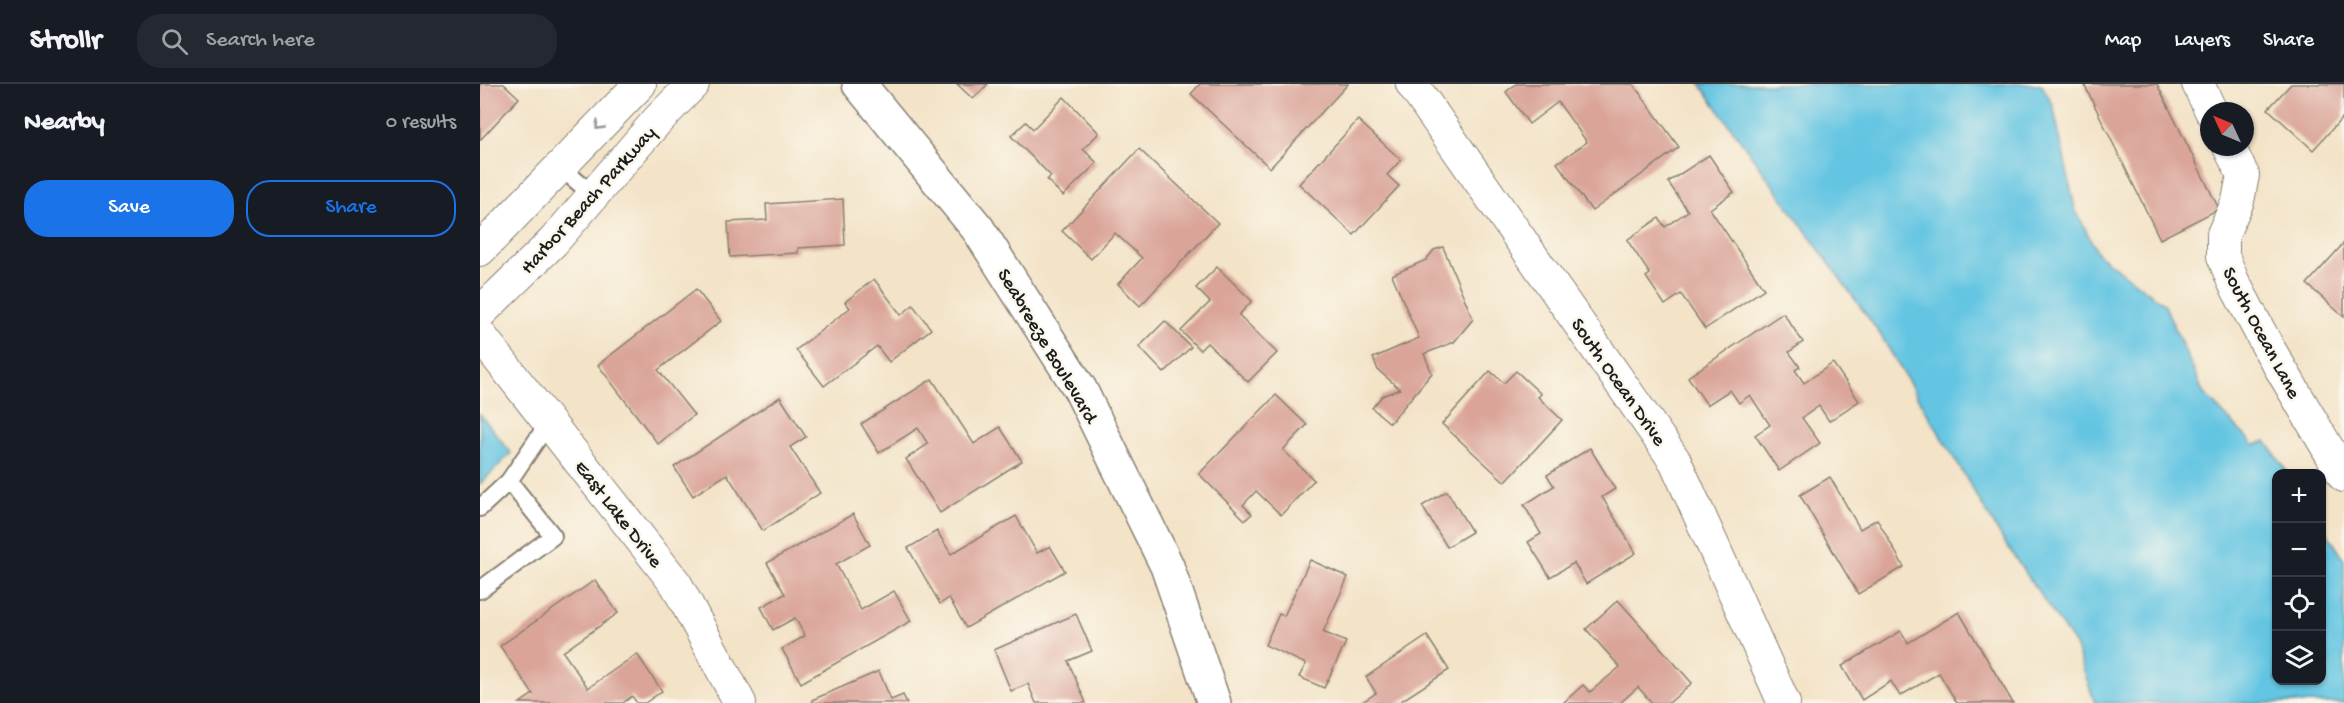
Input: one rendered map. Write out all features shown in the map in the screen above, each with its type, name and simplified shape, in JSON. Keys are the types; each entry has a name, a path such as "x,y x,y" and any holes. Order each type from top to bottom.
{"main road":[{"name":"Seabreeze Boulevard","path":"858,84 978,229 1080,388 1167,566 1214,703"}],"street":[{"name":"Harbor Beach Parkway","path":"480,249 640,84"},
{"name":"Harbor Beach Parkway","path":"480,313 553,242 657,121 693,84"},
{"name":"South Ocean Drive","path":"1412,84 1675,461 1784,703"},
{"path":"2198,84 2207,102"},
{"name":"South Ocean Lane","path":"2234,156 2243,175 2238,201 2223,234 2223,256 2233,281 2268,347 2344,476"},
{"name":"East Lake Drive","path":"480,335 676,584 740,703"}],"lane":[{"path":"560,167 593,195"},
{"path":"480,508 509,481 549,422"},
{"path":"480,590 553,536 509,481"}],"water":[{"path":"1700,84 2041,84 2053,105 2075,209 2098,254 2164,304 2204,394 2254,445 2266,441 2285,469 2272,469 2272,685 2326,685 2326,531 2344,559 2344,703 2095,703 2075,645 2005,543 1880,334"},
{"path":"480,414 511,453 480,484"}],"building":[{"path":"480,84 504,84 519,98 480,140"},
{"path":"957,84 988,84 973,99"},
{"path":"1200,84 1348,84 1270,168 1191,94"},
{"path":"1516,84 1633,84 1679,147 1592,211 1557,163 1587,142 1558,102 1529,124 1506,92"},
{"path":"2084,84 2157,84 2219,209 2160,239"},
{"path":"2291,84 2344,84 2344,116 2313,150 2268,109"},
{"path":"1064,97 1099,133 1083,149 1097,163 1063,196 1047,180 1051,176 1011,136 1026,122 1033,129"},
{"path":"1358,120 1401,160 1387,175 1399,186 1354,235 1299,184"},
{"path":"1139,149 1218,223 1140,306 1118,284 1142,258 1115,233 1091,259 1062,231"},
{"path":"1709,155 1734,192 1710,209 1764,289 1705,329 1681,294 1665,305 1646,277 1650,274 1627,240 1659,218 1665,227 1688,211 1668,182"},
{"path":"843,199 845,245 798,248 798,253 730,257 728,222 767,220 766,204"},
{"path":"2344,243 2344,317 2307,284"},
{"path":"1443,247 1473,319 1454,342 1424,354 1432,373 1390,423 1372,408 1382,396 1400,389 1378,370 1373,358 1419,338 1392,275 1426,260 1434,250"},
{"path":"1217,267 1252,301 1239,315 1277,353 1248,382 1207,343 1200,350 1181,331 1210,302 1196,288"},
{"path":"874,279 901,315 913,305 931,329 889,362 877,346 824,386 796,350 850,308 845,302"},
{"path":"696,289 721,321 658,370 694,415 658,444 598,365"},
{"path":"1783,313 1803,342 1789,352 1800,367 1795,370 1804,383 1833,363 1859,401 1829,421 1819,406 1802,418 1820,443 1779,471 1755,435 1770,425 1750,395 1739,403 1730,390 1707,405 1688,377"},
{"path":"1165,321 1191,347 1164,373 1139,347"},
{"path":"1490,371 1504,383 1516,371 1541,394 1538,397 1562,420 1505,482 1442,424"},
{"path":"932,379 974,444 1000,427 1022,461 940,513 906,459 928,444 918,428 879,453 861,424"},
{"path":"1276,395 1307,425 1283,450 1314,480 1281,515 1256,491 1243,505 1252,514 1245,520 1199,474"},
{"path":"780,397 806,437 790,447 820,493 763,531 727,474 693,496 674,467"},
{"path":"1590,448 1615,489 1602,497 1636,553 1586,584 1574,563 1550,577 1528,542 1541,534 1524,505 1554,486 1547,475"},
{"path":"1830,477 1860,529 1877,519 1904,567 1858,594 1800,495"},
{"path":"1447,491 1472,532 1447,547 1422,506"},
{"path":"853,514 870,545 836,564 861,610 894,591 911,621 801,683 782,649 805,636 795,618 773,630 761,607 785,594 767,563"},
{"path":"1016,516 1037,553 1050,546 1065,571 966,628 949,598 940,604 908,548 937,531 951,554"},
{"path":"1310,560 1348,577 1323,632 1346,642 1324,688 1299,677 1306,664 1265,645 1279,614 1284,616"},
{"path":"595,580 618,613 563,652 588,688 637,654 662,691 645,703 637,703 632,696 623,703 520,703 533,694 500,646"},
{"path":"1618,600 1692,683 1669,703 1652,703 1638,687 1620,703 1563,703 1583,685 1590,692 1620,667 1586,629"},
{"path":"1959,612 2013,703 1957,703 1939,673 1900,696 1891,681 1862,700 1842,666 1901,631 1908,643"},
{"path":"1076,614 1092,651 1068,661 1086,703 1036,703 1028,684 1011,691 994,650"},
{"path":"1427,636 1449,670 1398,703 1361,703 1376,693 1366,677"},
{"path":"879,671 891,700 903,695 907,703 813,703 812,700"}]}
